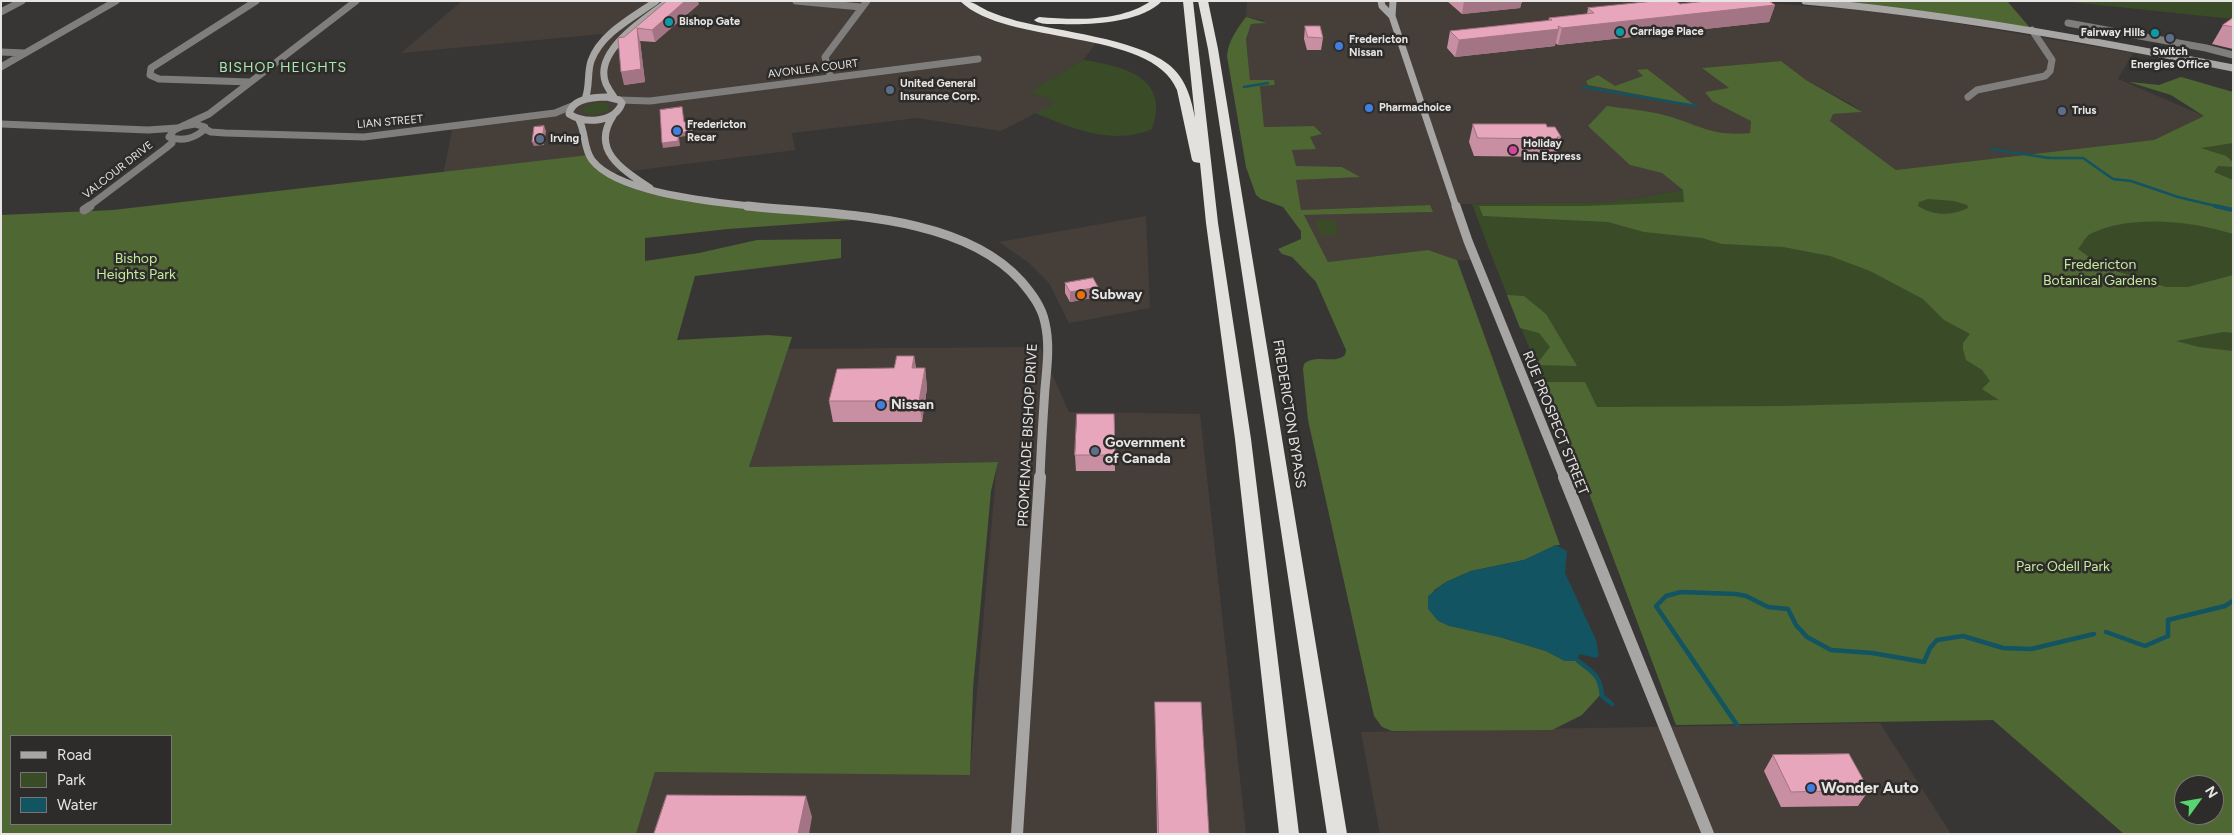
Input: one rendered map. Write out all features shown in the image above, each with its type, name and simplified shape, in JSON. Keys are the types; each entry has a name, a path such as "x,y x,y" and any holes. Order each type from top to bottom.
{"highway":[{"path":"964,1 973,8 1002,19 1128,50 1162,65 1178,81 1182,91 1212,223"},
{"path":"980,1 991,8 1022,18 1078,22 1125,15 1154,5 1158,1"},
{"path":"1188,1 1212,223 1243,439 1289,834"},
{"name":"FREDERICTON BYPASS","path":"1204,1 1337,834"}],"street":[{"path":"1,12 22,1"},
{"path":"1,67 116,1"},
{"path":"250,82 159,78 150,75 151,68 256,1"},
{"name":"VALCOUR DRIVE","path":"166,148 191,138 204,127 204,120 209,114 356,1"},
{"path":"585,99 588,93 591,60 596,51 610,36 656,1"},
{"path":"653,190 620,167 607,149 604,132 605,124 622,107 607,90 604,79 605,65 610,51 622,36 669,1"},
{"path":"796,1 862,7"},
{"path":"831,78 825,57 867,1"},
{"name":"RUE PROSPECT STREET","path":"1381,1 1382,6 1392,16 1470,247 1708,834"},
{"name":"RUE PROSPECT STREET","path":"1392,16 1393,1"},
{"path":"1805,1 1832,2 1926,13 2032,30 2233,68"},
{"path":"2068,23 2206,48 2233,55"},
{"path":"1968,97 1977,90 2033,80 2045,76 2050,71 2052,60 2032,30"},
{"path":"1,52 26,53"},
{"name":"AVONLEA COURT","path":"616,99 650,101 978,59"},
{"path":"616,99 600,96 585,99 572,106 569,114 575,119 596,120 616,113"},
{"name":"AVONLEA COURT","path":"616,113 650,101"},
{"name":"LIAN STREET","path":"204,127 211,132 225,133 364,137 555,113 572,106"},
{"name":"LIAN STREET","path":"555,113 575,119"},
{"name":"VALCOUR DRIVE","path":"84,210 172,143 170,138 171,132 209,114"},
{"name":"PROMENADE BISHOP DRIVE","path":"575,119 584,127 589,155 597,165 623,183 716,201 894,223 942,233 962,240 997,258 1012,270 1036,300 1044,318 1047,335 1047,360 1017,834"},
{"path":"1,124 148,130 160,132 170,138"},
{"path":"148,130 204,127"},
{"name":"LIAN STREET","path":"191,138 225,133"},
{"name":"VALCOUR DRIVE","path":"170,138 191,138"}],"shaded area":[{"path":"462,1 964,1 985,13 1097,42 1083,60 1031,92 1057,102 1001,131 917,118 792,133 795,150 608,174 443,175 453,126 555,113 585,99 591,60 609,36 601,34 401,53"},
{"path":"1247,1 1739,1 1912,16 2133,53 2118,79 2204,116 2154,140 1896,170 1830,121 1833,114 1861,112 1853,105 1806,80 1781,61 1703,68 1730,89 1706,92 1751,121 1750,133 1730,135 1701,129 1664,115 1630,165 1662,173 1683,190 1626,200 1620,199 1616,202 1455,204 1475,260 1457,260 1428,250 1328,262 1304,215 1432,212 1430,205 1301,210 1295,180 1358,177 1342,167 1296,167 1292,150 1310,137 1322,134 1314,126 1264,127 1260,86 1275,85 1274,80 1250,80 1246,39 1251,24 1266,23 1262,20 1246,17"},
{"path":"1146,216 1150,308 1069,323 1049,283 1029,263 999,242"},
{"path":"1040,347 1069,412 1200,414 1246,834 636,834 655,772 970,774 997,462 749,467 788,349"},
{"path":"1880,723 1951,834 1380,834 1361,732"}],"green space":[{"path":"1831,1 2007,1 2032,30"},
{"path":"2061,1 2233,1 2233,19"},
{"path":"1246,17 1267,23 1251,24 1246,39 1250,80 1274,80 1275,85 1260,86 1264,127 1314,126 1322,134 1310,137 1316,149 1292,150 1296,166 1342,167 1360,177 1296,180 1301,210 1430,205 1433,212 1304,215 1328,262 1428,250 1457,260 1560,545 1556,545 1524,560 1471,571 1446,582 1433,591 1503,638 1546,651 1565,661 1578,661 1598,676 1601,683 1601,694 1582,715 1552,730 1392,731 1382,727 1374,716 1308,420 1303,369 1304,364 1314,359 1340,358 1345,355 1346,350 1316,282 1292,257 1282,254 1278,249 1301,239 1301,231 1283,207 1261,199 1256,195 1246,167 1227,56 1231,40"},
{"path":"1083,60 1127,71 1140,77 1149,86 1155,97 1156,111 1152,129 1122,136 1092,133 1035,113 1056,102 1030,92"},
{"name":"Parc Odell Park","path":"1781,61 1806,80 1862,112 1833,114 1830,121 1896,170 2154,140 2204,116 2171,95 2129,82 2159,85 2181,77 2233,92 2233,143 2201,148 2226,156 2233,162 2233,167 2218,166 2214,172 2233,180 2233,234 2217,229 2180,223 2142,222 2123,224 2090,234 2078,249 2103,267 2166,287 2188,287 2233,275 2233,333 2223,332 2176,341 2199,347 2233,351 2233,834 2124,834 1993,720 1676,725 1557,408 1545,382 1585,382 1597,407 1784,406 1999,400 1982,389 1990,381 1982,370 1966,360 1963,343 1970,334 1944,320 1923,299 1870,271 1830,256 1783,247 1722,244 1702,238 1644,232 1608,222 1483,216 1479,206 1584,206 1684,202 1683,190 1662,173 1630,165 1588,126 1607,106 1657,113 1705,129 1725,133 1750,133 1751,121 1712,101 1705,92 1729,88 1702,68","holes":["1928,199 1954,201 1967,205 1968,208 1962,211 1943,214 1930,212 1918,206 1919,202"]},
{"path":"1647,69 1694,105 1588,85 1586,81 1598,75 1615,86 1643,76 1637,70"},
{"name":"Fredericton Botanical Gardens","path":"2181,77 2233,92 2233,834 2124,834 1993,720 1676,725 1557,408 1512,307 1472,204 1616,202 1620,199 1626,200 1683,190 1896,170 2154,140 2204,116 2171,95 2129,82 2159,85"},
{"path":"597,102 606,103 610,107 605,112 598,114 583,112 582,108"},
{"name":"Bishop Heights Park","path":"589,155 608,174 684,196 867,219 728,229 645,238 645,261 699,253 757,240 841,239 841,258 695,276 677,340 768,335 792,337 749,467 998,462 991,491 973,688 970,775 655,772 636,834 1,834 1,215 113,210"},
{"path":"1315,220 1334,220 1339,235 1320,235"},
{"path":"1507,295 1524,296 1546,314 1577,366 1536,365 1550,347 1539,333 1520,328"}],"water":[{"path":"1556,545 1567,551 1565,573 1596,640 1599,656 1596,658 1579,654 1578,661 1565,661 1546,651 1503,638 1449,626 1438,621 1428,609 1428,596 1446,582 1471,571 1524,560"}],"building":[{"path":"667,1 685,1 652,30 637,28 641,69 621,72 618,38 624,37"},
{"path":"1655,1 1676,1 1680,4 1706,1 1769,1 1775,5 1562,28 1558,26 1559,29 1459,40 1450,31 1552,20 1549,18 1594,13 1588,8"},
{"path":"2233,18 2233,27 2223,25"},
{"path":"1305,26 1320,26 1323,38 1308,37"},
{"name":"Fredericton Recar","path":"682,107 684,122 691,121 692,131 678,133 678,141 662,143 660,110"},
{"path":"1473,124 1546,124 1547,127 1555,127 1561,137 1557,137 1558,139 1478,138"},
{"path":"544,126 542,140 532,142 534,127"},
{"path":"1093,278 1098,287 1070,292 1065,283"},
{"path":"897,356 914,356 912,368 925,368 919,401 829,401 837,369 894,368"},
{"path":"1077,414 1114,414 1115,455 1075,455"},
{"path":"1155,702 1201,702 1209,834 1159,834"},
{"path":"1849,754 1869,790 1791,792 1773,755"},
{"path":"667,795 806,796 798,834 654,834"}],"waterway":[{"path":"1244,87 1268,83"},
{"path":"1583,87 1696,106"},
{"path":"1991,149 2049,158 2083,158 2113,179 2131,181 2178,197 2220,207"},
{"path":"2215,206 2233,210"},
{"path":"1737,725 1656,606 1666,596 1681,592 1746,596 1768,607 1788,609 1796,625 1807,637 1831,650 1872,653 1924,662 1930,648 1937,640 1963,636 2003,648 2031,649 2094,634"},
{"path":"2106,632 2145,646 2168,636 2168,620 2225,606 2233,601"},
{"path":"1578,661 1595,675 1600,683 1602,696 1612,704"}],"place":[{"name":"Bishop Gate","path":"669,22"},
{"name":"Carriage Place","path":"1620,32"},
{"name":"Fairway Hills","path":"2155,33"},
{"name":"Switch Energies Office","path":"2170,38"},
{"name":"Fredericton Nissan","path":"1339,46"},
{"name":"United General Insurance Corp.","path":"890,90"},
{"name":"Pharmachoice","path":"1369,108"},
{"name":"Trius","path":"2062,111"},
{"name":"Fredericton Recar","path":"677,131"},
{"name":"Irving","path":"540,139"},
{"name":"Holiday Inn Express","path":"1513,150"},
{"name":"Subway","path":"1081,295"},
{"name":"Nissan","path":"881,405"},
{"name":"Government of Canada","path":"1095,451"},
{"name":"Wonder Auto","path":"1811,788"}],"district":[{"name":"BISHOP HEIGHTS","path":"283,68"}]}
